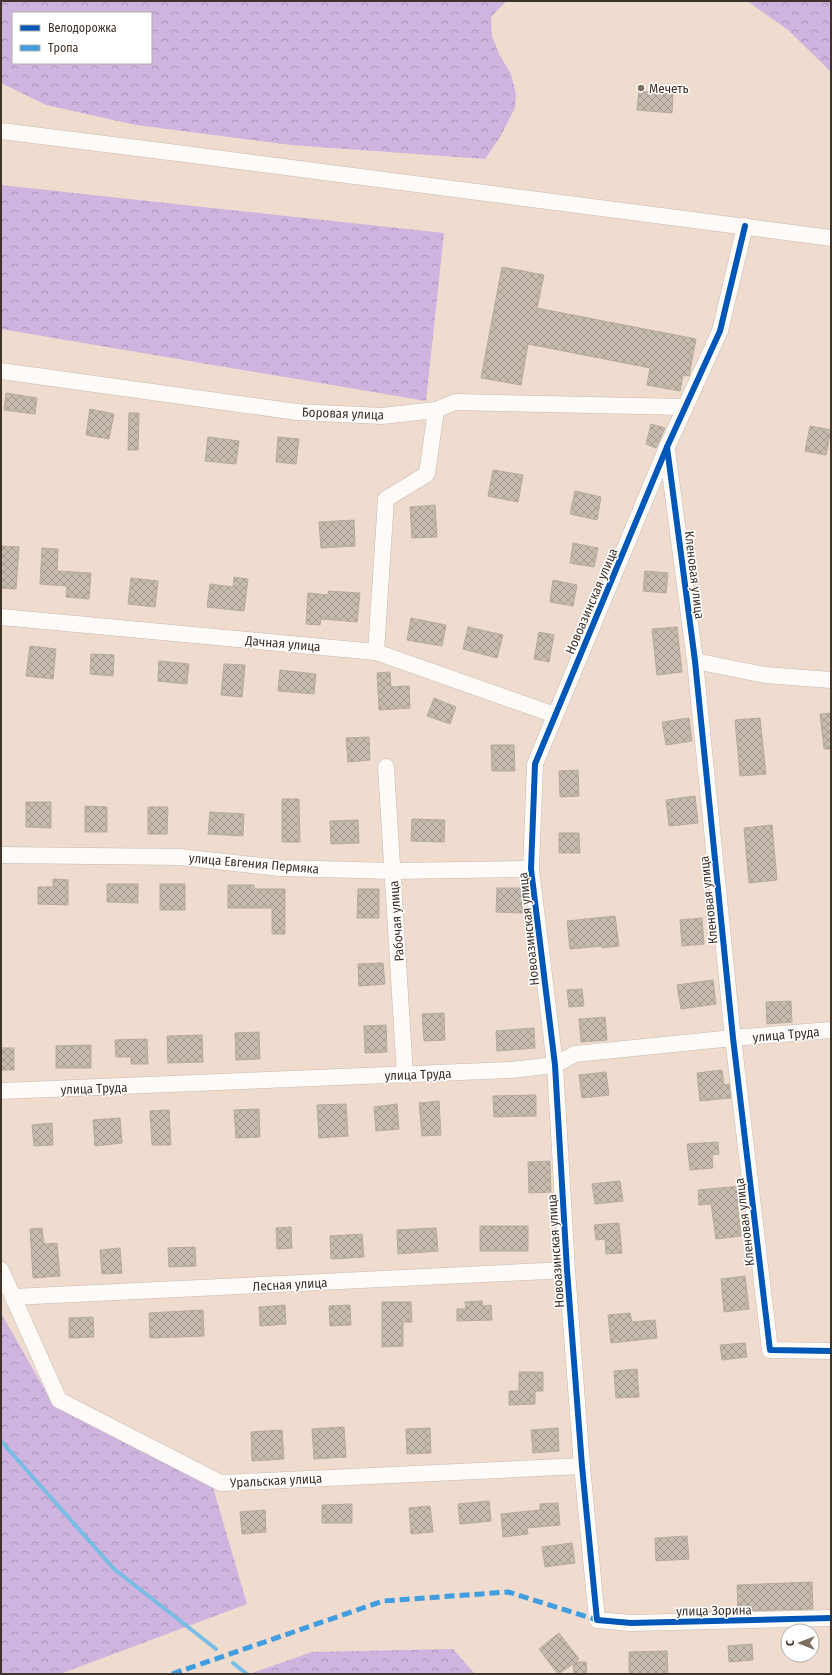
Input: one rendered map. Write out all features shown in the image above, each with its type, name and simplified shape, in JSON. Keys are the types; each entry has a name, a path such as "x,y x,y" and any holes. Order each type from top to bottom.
{"street":[{"path":"1,131 192,154 831,238"},
{"name":"Новоазинская улица","path":"597,1620 582,1466 567,1270 555,1064 531,869 535,764 667,447 720,331 745,226"},
{"name":"Боровая улица","path":"1,370 297,412 382,416 436,410 455,402 685,407"},
{"path":"376,652 386,499 428,474 436,410"},
{"name":"Кленовая улица","path":"667,447 695,661 733,1038 770,1350 831,1351"},
{"name":"Дачная улица","path":"1,617 376,652 555,715"},
{"path":"695,661 765,675 831,680"},
{"name":"Рабочая улица","path":"386,767 405,1075"},
{"name":"улица Евгения Пермяка","path":"1,855 180,857 280,868 392,870 531,869"},
{"name":"улица Труда","path":"1,1092 511,1070 555,1064 575,1054 831,1030"},
{"name":"Уральская улица","path":"1,1270 59,1400 222,1483 582,1466"},
{"name":"Лесная улица","path":"13,1297 567,1270"},
{"name":"улица Зорина","path":"597,1620 631,1623 831,1618"}],"green space":[{"path":"1,1 508,1 504,3 491,17 492,36 499,54 511,74 516,94 515,108 500,137 485,159 291,145 136,125 46,105 1,83"},
{"path":"745,1 831,1 831,72 788,30"},
{"path":"1,185 444,233 426,401 1,329"},
{"path":"1,1313 54,1406 212,1484 247,1604 60,1674 1,1674"},
{"path":"453,1649 475,1674 249,1674 312,1652"}],"building":[{"path":"639,91 673,94 672,113 637,110"},
{"path":"502,267 544,275 537,308 696,339 689,376 683,375 680,391 647,385 650,368 528,344 521,385 481,378"},
{"path":"6,393 37,398 35,414 4,410"},
{"path":"90,409 114,414 109,439 86,435"},
{"path":"129,413 139,413 138,450 128,450"},
{"path":"651,424 665,428 656,448 646,444"},
{"path":"810,426 831,430 826,455 805,451"},
{"path":"208,437 239,441 236,464 205,461"},
{"path":"278,437 299,439 296,464 276,462"},
{"path":"493,470 523,475 518,502 488,496"},
{"path":"575,491 601,497 597,520 570,514"},
{"path":"435,505 437,537 412,538 410,507"},
{"path":"354,520 355,546 321,548 319,522"},
{"path":"573,543 598,548 594,567 570,563"},
{"path":"1,546 19,547 16,589 1,588"},
{"path":"42,548 58,549 57,571 91,573 89,599 66,597 67,586 40,584"},
{"path":"645,571 668,573 666,593 643,591"},
{"path":"234,577 248,579 244,611 207,607 210,584 233,587"},
{"path":"131,578 158,581 155,607 128,604"},
{"path":"553,580 577,585 573,606 550,602"},
{"path":"328,591 360,593 357,622 321,619 320,625 306,624 308,593 328,595"},
{"path":"411,618 446,625 442,646 407,640"},
{"path":"468,627 503,635 497,658 463,649"},
{"path":"677,627 682,672 657,675 652,629"},
{"path":"539,632 554,635 549,662 534,659"},
{"path":"30,646 56,649 53,679 26,676"},
{"path":"91,654 114,655 113,676 90,674"},
{"path":"159,661 189,664 187,684 158,681"},
{"path":"224,664 245,665 242,697 221,695"},
{"path":"280,670 316,674 314,694 278,691"},
{"path":"390,672 391,687 409,686 410,708 379,710 377,673"},
{"path":"434,698 456,707 450,724 427,716"},
{"path":"831,713 831,749 824,749 820,714"},
{"path":"689,718 692,741 666,745 662,722"},
{"path":"760,718 766,774 740,776 735,720"},
{"path":"369,737 370,760 348,762 346,738"},
{"path":"491,745 514,745 515,771 492,771"},
{"path":"578,770 579,796 560,797 559,771"},
{"path":"695,796 698,823 669,826 666,800"},
{"path":"282,799 299,799 300,842 282,842"},
{"path":"26,802 51,802 51,828 26,827"},
{"path":"85,806 107,807 107,832 85,832"},
{"path":"148,807 168,807 167,834 148,834"},
{"path":"210,812 244,814 243,836 208,834"},
{"path":"412,819 445,820 444,842 411,841"},
{"path":"358,820 359,843 331,844 330,821"},
{"path":"772,825 777,880 749,883 744,828"},
{"path":"559,833 579,833 580,853 559,853"},
{"path":"53,879 68,880 68,905 38,904 38,887 53,887"},
{"path":"107,884 138,884 138,903 107,902"},
{"path":"160,884 185,884 185,910 160,910"},
{"path":"228,885 254,885 254,889 285,889 285,934 272,934 272,908 228,908"},
{"path":"497,888 523,888 522,913 496,912"},
{"path":"358,889 379,889 379,918 357,918"},
{"path":"615,916 619,946 570,949 567,921"},
{"path":"702,918 704,944 682,946 680,920"},
{"path":"383,963 385,984 359,986 358,964"},
{"path":"713,980 716,1004 681,1009 677,985"},
{"path":"582,989 584,1006 569,1007 567,990"},
{"path":"791,1001 792,1022 767,1024 766,1002"},
{"path":"444,1013 445,1040 424,1041 422,1014"},
{"path":"605,1017 607,1040 581,1042 579,1019"},
{"path":"386,1025 387,1052 365,1053 364,1026"},
{"path":"534,1028 535,1048 497,1051 496,1031"},
{"path":"259,1032 260,1059 236,1060 235,1033"},
{"path":"202,1035 203,1062 168,1063 167,1036"},
{"path":"147,1039 148,1064 131,1064 131,1057 116,1057 115,1040"},
{"path":"91,1045 91,1068 56,1068 56,1046"},
{"path":"1,1048 14,1048 14,1070 1,1070"},
{"path":"722,1070 724,1085 729,1084 731,1098 700,1101 697,1073"},
{"path":"606,1072 609,1095 582,1098 579,1075"},
{"path":"536,1095 536,1116 494,1117 493,1096"},
{"path":"439,1101 441,1135 422,1136 419,1103"},
{"path":"346,1104 348,1136 319,1138 317,1105"},
{"path":"397,1104 399,1129 376,1131 374,1107"},
{"path":"259,1109 260,1137 236,1138 234,1110"},
{"path":"169,1110 171,1145 152,1145 150,1111"},
{"path":"120,1118 122,1143 95,1146 93,1120"},
{"path":"52,1123 53,1145 34,1146 32,1125"},
{"path":"718,1142 719,1154 712,1155 713,1168 690,1170 687,1144"},
{"path":"550,1161 551,1192 529,1193 528,1162"},
{"path":"620,1181 623,1201 595,1204 592,1184"},
{"path":"741,1186 743,1202 737,1202 741,1236 716,1239 711,1204 699,1205 698,1190"},
{"path":"619,1223 622,1253 606,1254 605,1239 596,1240 594,1225"},
{"path":"480,1226 528,1226 528,1251 480,1251"},
{"path":"291,1227 292,1248 277,1249 276,1228"},
{"path":"42,1228 44,1244 57,1243 60,1276 33,1278 30,1229"},
{"path":"436,1228 438,1251 398,1254 397,1230"},
{"path":"362,1234 364,1257 331,1259 330,1236"},
{"path":"195,1247 196,1266 169,1267 168,1248"},
{"path":"120,1248 122,1273 102,1274 100,1250"},
{"path":"745,1276 749,1309 724,1312 721,1279"},
{"path":"482,1301 483,1306 491,1305 492,1320 457,1321 457,1309 466,1309 465,1302"},
{"path":"382,1302 411,1302 412,1322 403,1322 403,1346 382,1347"},
{"path":"285,1305 286,1324 260,1326 259,1307"},
{"path":"350,1305 351,1325 330,1326 329,1306"},
{"path":"203,1310 204,1336 150,1338 149,1313"},
{"path":"630,1313 632,1322 655,1320 657,1338 611,1343 608,1315"},
{"path":"93,1317 94,1337 69,1338 69,1318"},
{"path":"745,1343 747,1357 722,1360 720,1345"},
{"path":"637,1369 639,1397 616,1398 614,1371"},
{"path":"519,1372 543,1372 543,1391 535,1391 535,1404 509,1405 509,1391 519,1391"},
{"path":"344,1427 346,1457 314,1459 312,1429"},
{"path":"430,1428 431,1453 407,1454 406,1429"},
{"path":"558,1428 559,1451 533,1453 531,1430"},
{"path":"282,1430 284,1459 252,1461 251,1432"},
{"path":"489,1501 491,1521 460,1524 458,1504"},
{"path":"558,1503 560,1525 527,1528 528,1534 503,1537 501,1514 540,1510 540,1504"},
{"path":"352,1504 352,1523 322,1523 322,1505"},
{"path":"430,1506 433,1532 411,1534 409,1508"},
{"path":"265,1510 266,1532 242,1534 240,1512"},
{"path":"687,1536 689,1559 656,1561 655,1538"},
{"path":"572,1543 575,1563 545,1567 542,1547"},
{"path":"812,1582 813,1609 738,1611 737,1585"},
{"path":"559,1633 579,1659 575,1662 586,1662 587,1674 574,1674 573,1664 558,1674 539,1649"},
{"path":"752,1644 753,1660 729,1662 728,1646"},
{"path":"667,1651 668,1674 629,1674 629,1652"}],"waterway":[{"path":"1,1441 114,1569 216,1649"},
{"path":"233,1663 247,1674"}],"marked path":[{"path":"172,1674 383,1601 508,1592 597,1620"}],"cycle path":[{"path":"745,226 720,331 667,447 535,764 531,869 555,1065 567,1270 582,1466 597,1620 631,1623 831,1618"},
{"path":"667,447 695,661 733,1038 770,1350 831,1351"}],"place":[{"name":"Мечеть","path":"641,88"}]}
